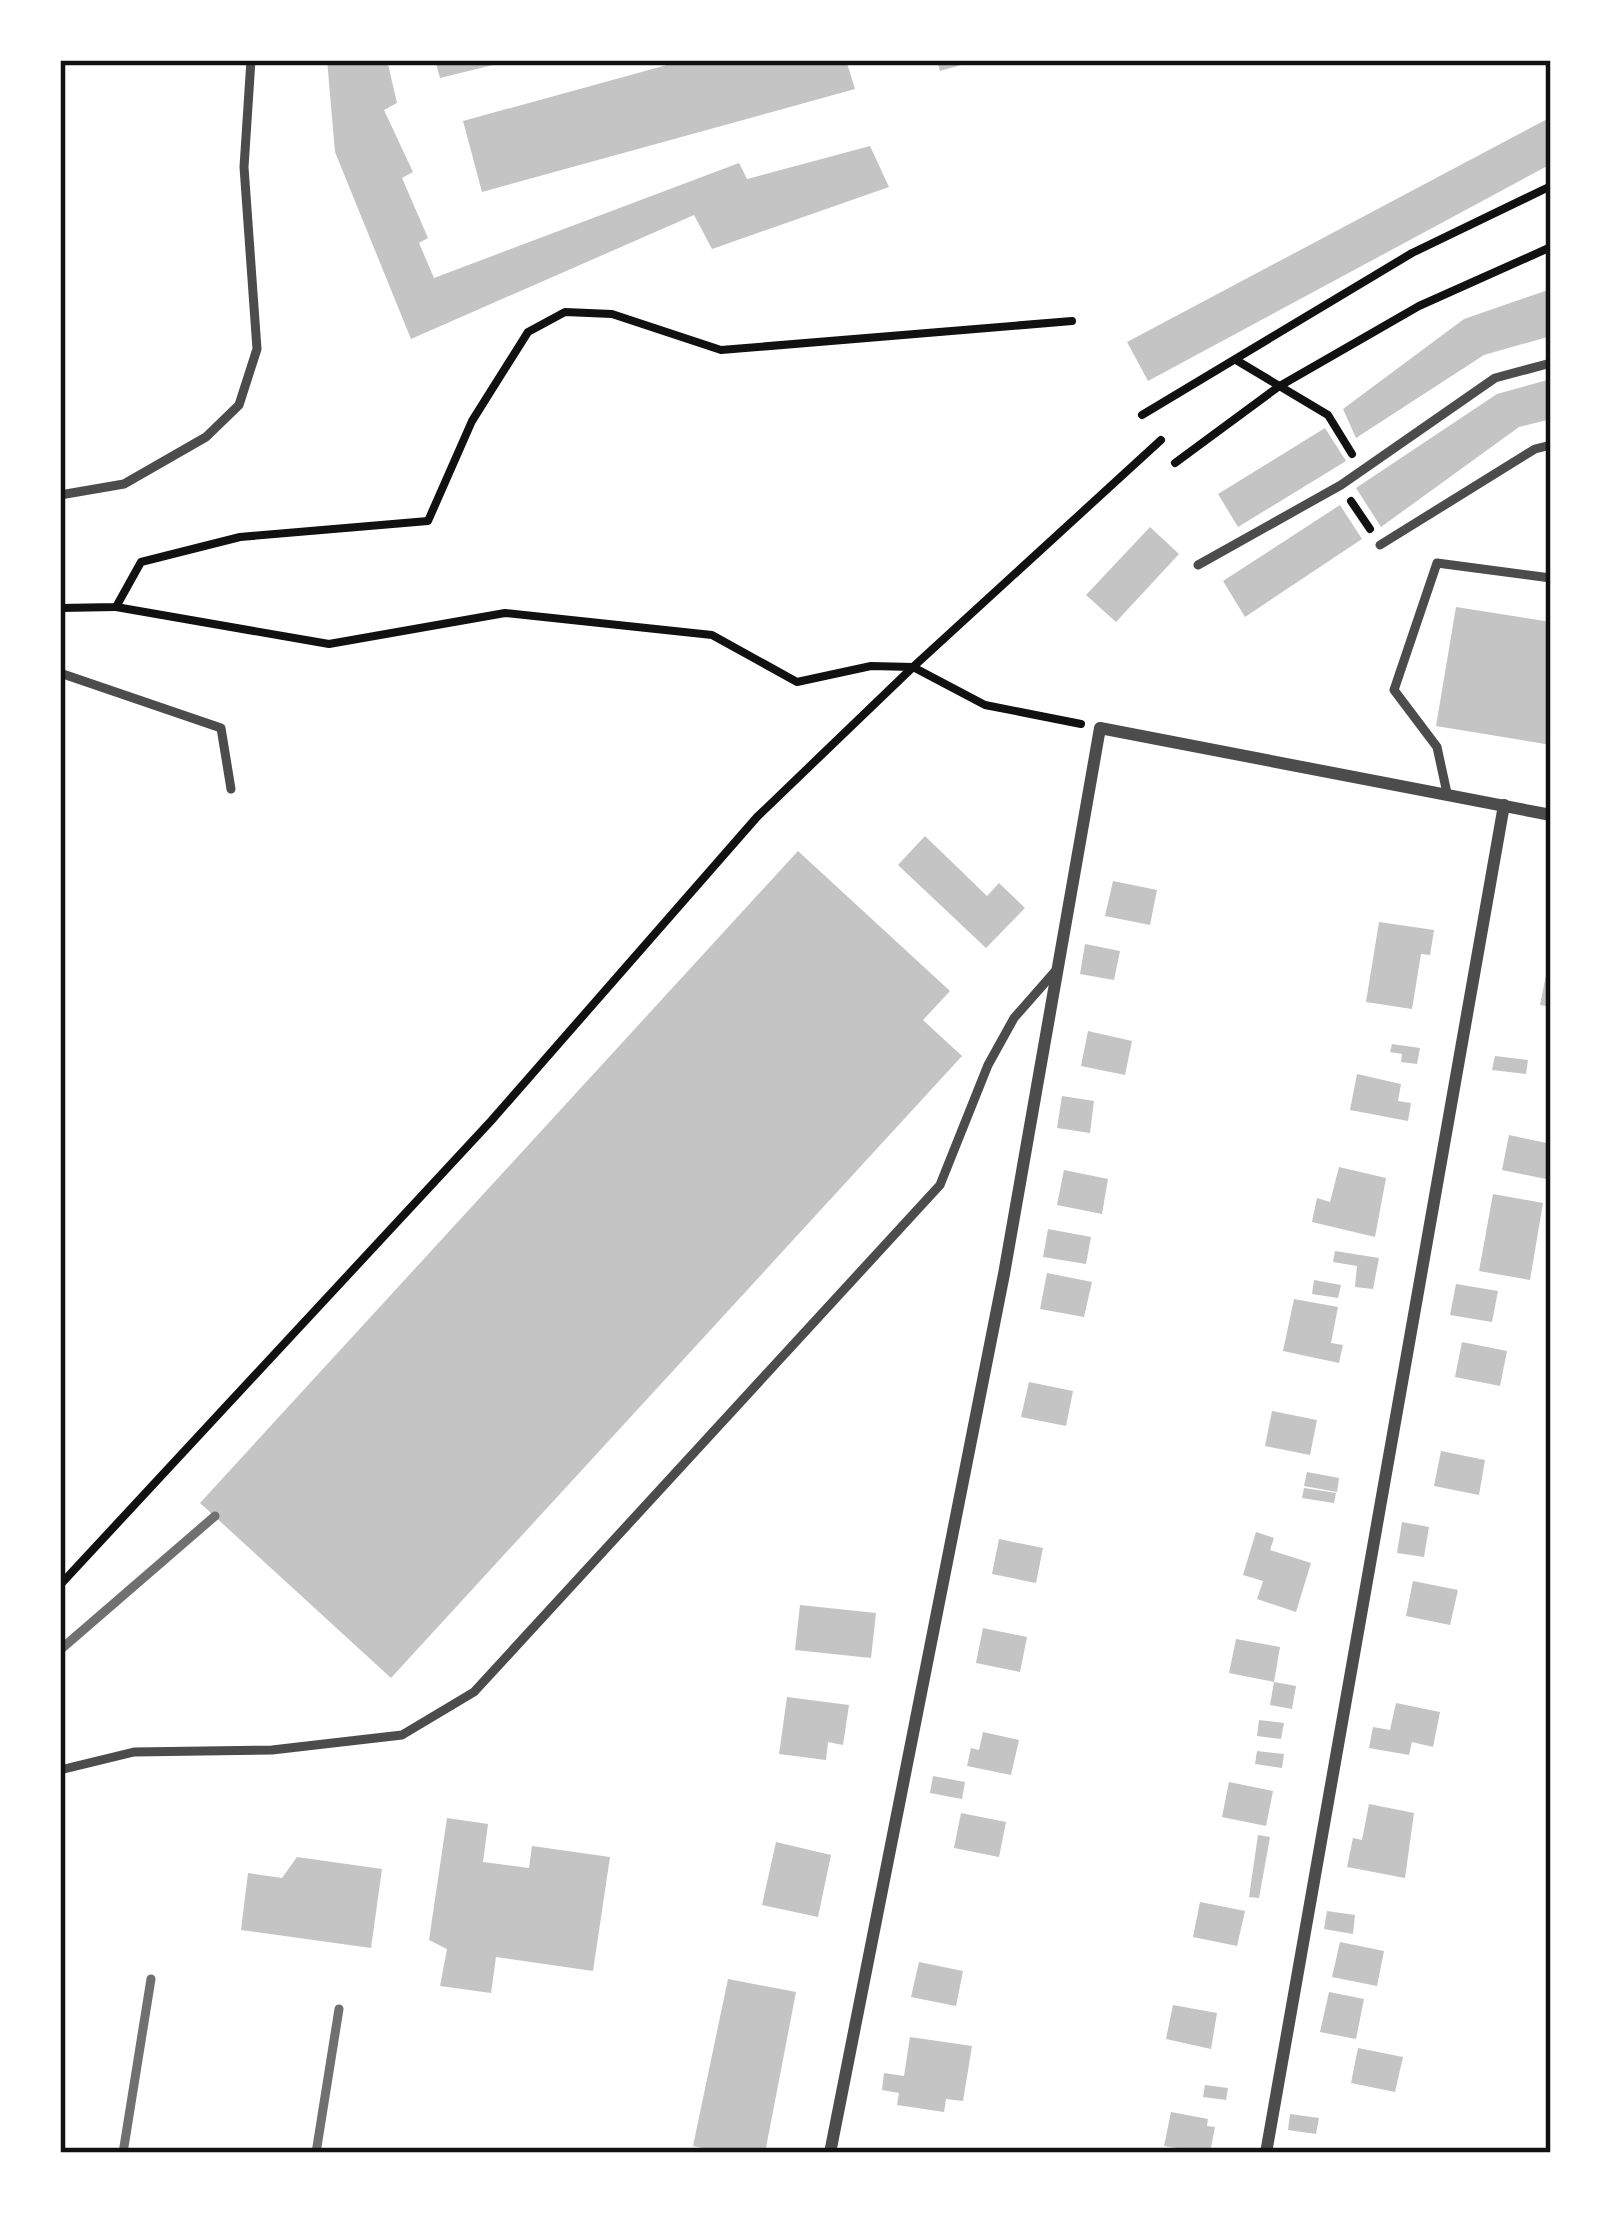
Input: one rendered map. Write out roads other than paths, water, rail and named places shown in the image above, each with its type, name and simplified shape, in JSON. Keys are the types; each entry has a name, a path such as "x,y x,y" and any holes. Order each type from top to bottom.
{"street":[{"path":"830,2153 1004,1274 1100,728 1551,814"},
{"path":"1265,2153 1504,805"}],"lane":[{"path":"60,495 124,484 206,437 239,405 257,349 244,167 251,60"},
{"path":"1198,566 1341,485 1495,378 1551,363"},
{"path":"1380,545 1535,449 1551,445"},
{"path":"1447,793 1437,747 1394,690 1437,563 1551,578"},
{"path":"60,673 220,728 231,789"},
{"path":"60,1770 134,1752 272,1750 402,1736 475,1691 940,1185 988,1065 1014,1018 1058,968"}],"railway":[{"path":"60,1650 215,1516"},
{"path":"123,2153 151,1979"},
{"path":"316,2153 339,2009"}]}
